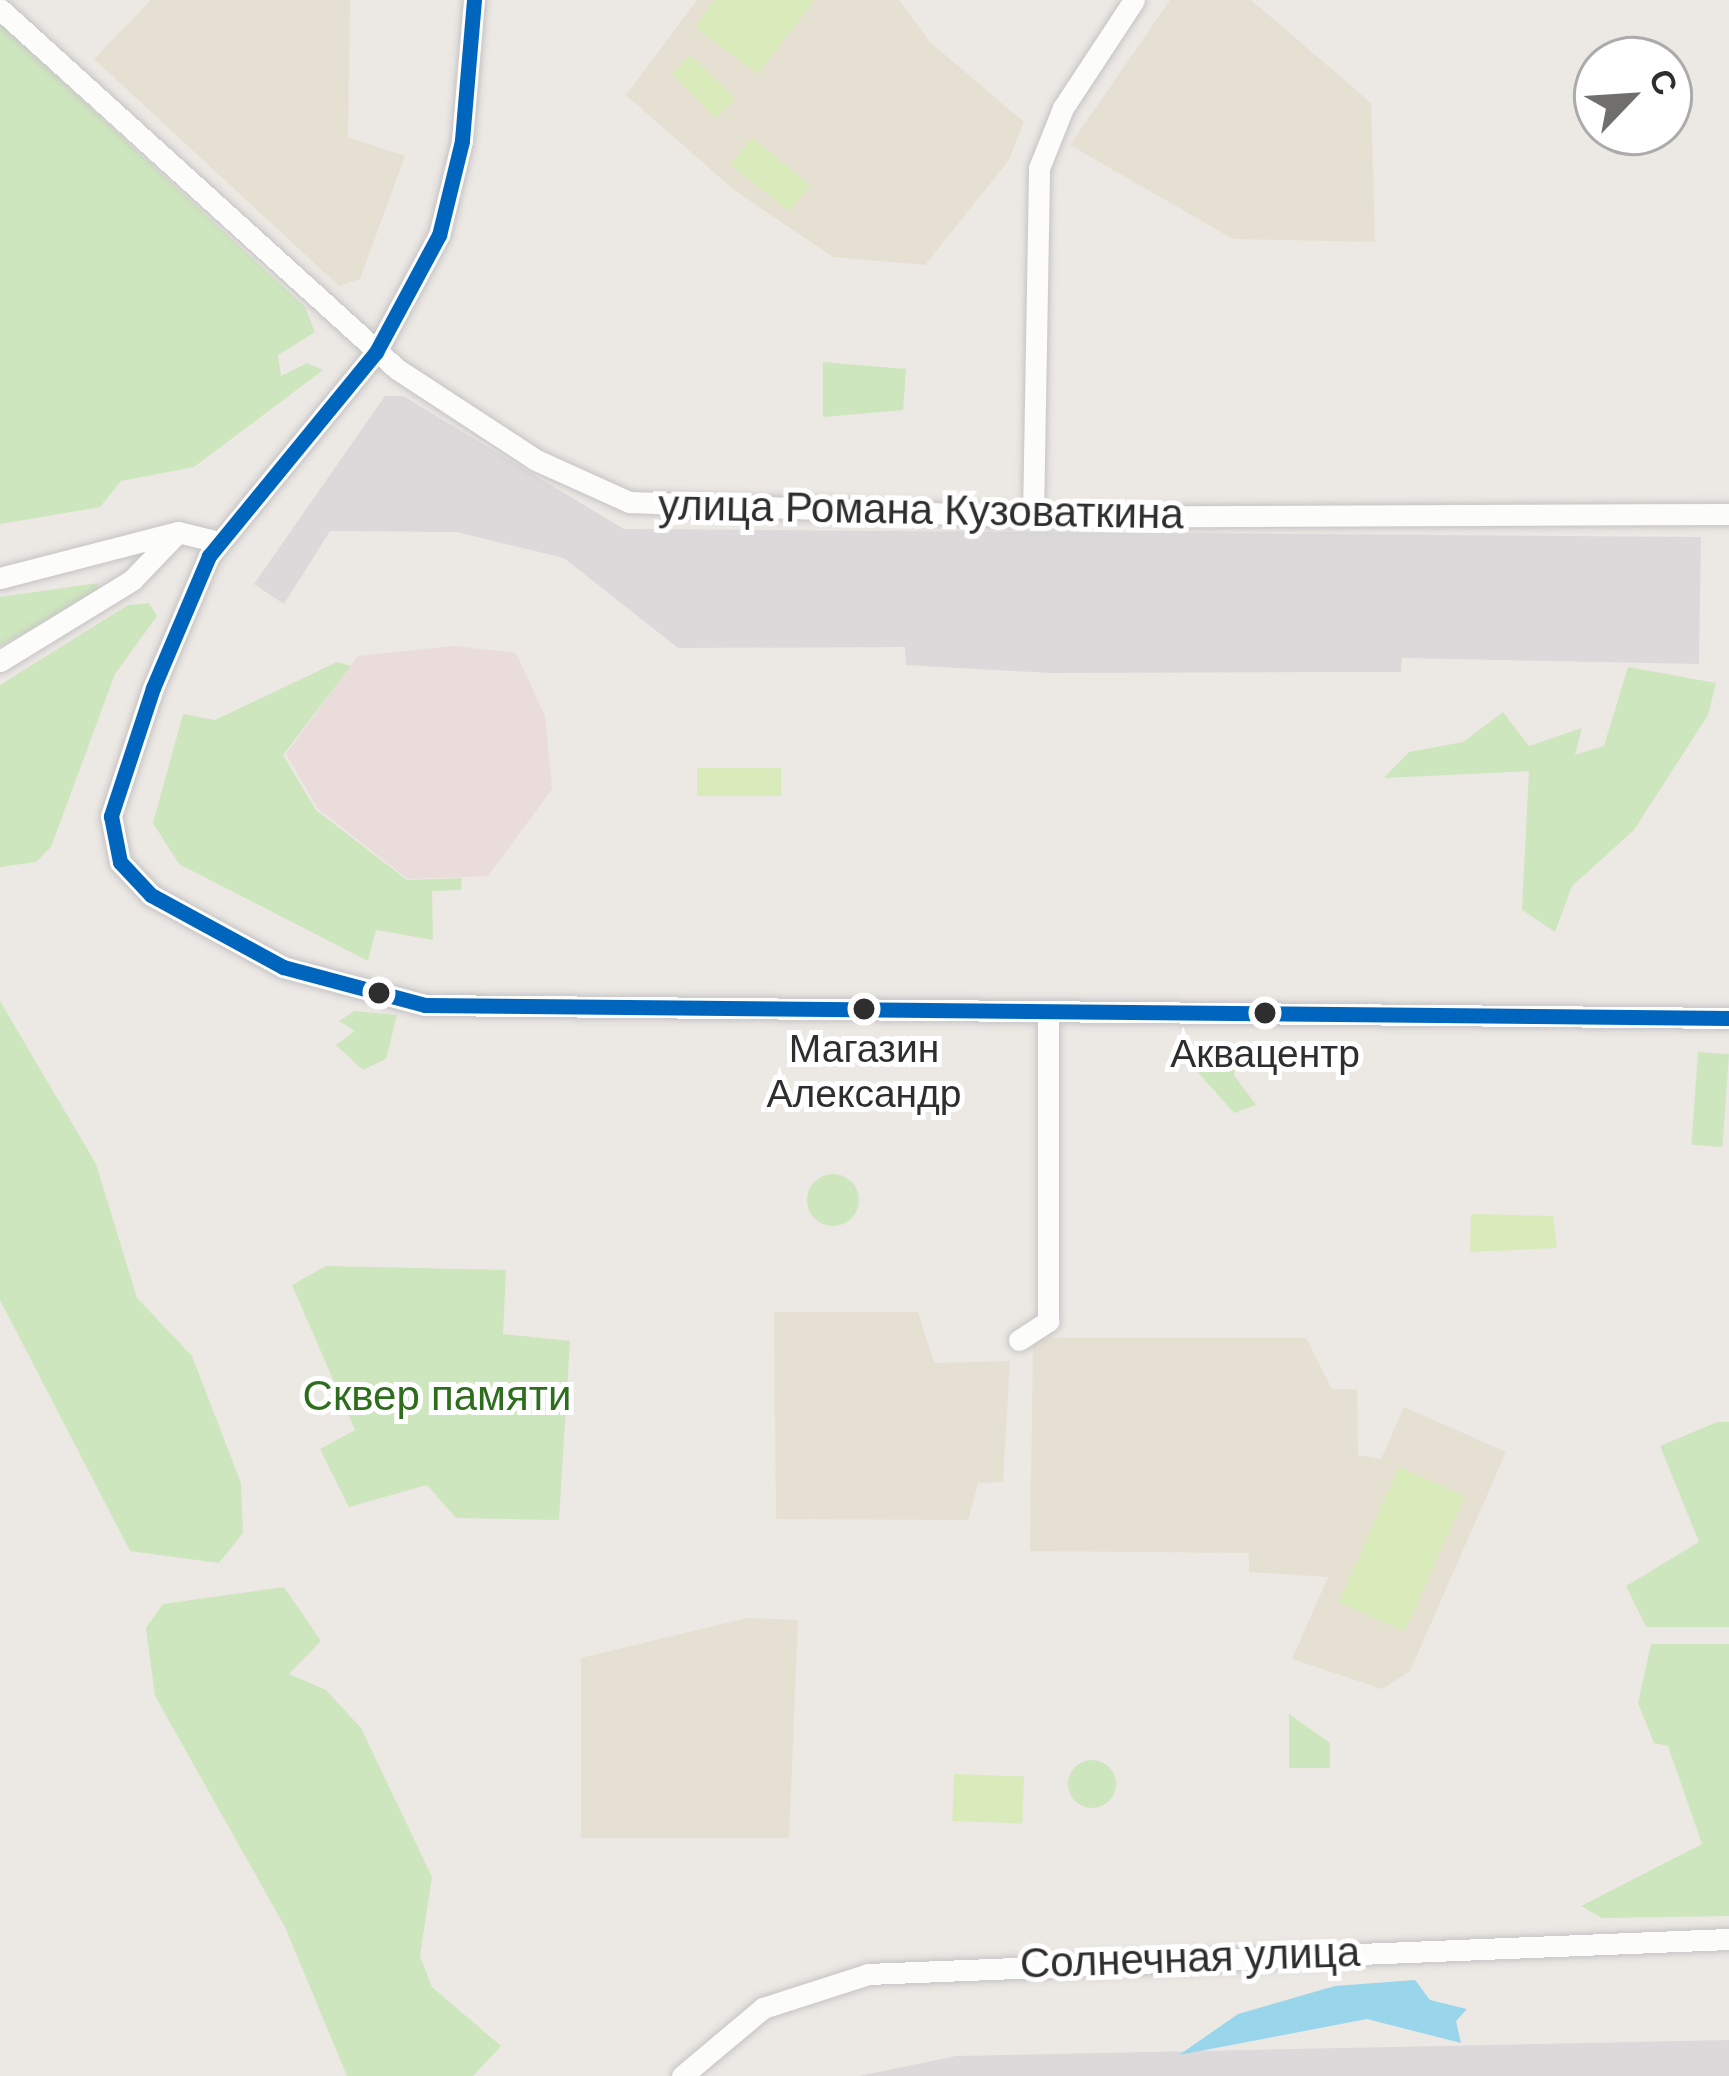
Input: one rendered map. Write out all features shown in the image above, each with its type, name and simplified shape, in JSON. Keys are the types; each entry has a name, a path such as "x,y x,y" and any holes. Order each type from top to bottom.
{"street":[{"path":"474,0 452,196 376,352 219,542 184,607 110,816 120,862 171,908 283,967 397,1001 1048,1014 1729,1018"},
{"path":"1033,518 1039,168 1063,108 1134,0"},
{"name":"улица Романа Кузоваткина","path":"0,9 376,352 536,460 629,502 1033,518 1729,514"},
{"path":"0,578 178,532 219,542"},
{"path":"0,661 131,580 178,532"},
{"path":"1019,1340 1048,1321 1048,1014"},
{"name":"Солнечная улица","path":"682,2076 764,2008 868,1974 1729,1939"}],"shaded area":[{"path":"151,0 350,0 348,137 405,156 360,279 339,286 94,59"},
{"path":"697,0 899,0 930,42 1024,122 1009,160 925,265 833,257 734,190 626,95"},
{"path":"1170,0 1251,0 1371,103 1375,242 1233,239 1070,145"},
{"path":"385,396 403,396 624,529 1701,537 1699,664 1402,658 1401,672 1050,673 906,665 905,647 678,648 564,558 457,532 330,531 284,604 254,584"},
{"path":"454,646 516,653 545,716 552,789 488,876 408,879 318,809 286,754 358,656"},
{"path":"774,1312 918,1312 934,1363 1010,1361 1003,1482 978,1483 968,1520 776,1519"},
{"path":"1033,1338 1306,1338 1332,1389 1357,1389 1358,1455 1381,1459 1404,1407 1506,1452 1410,1671 1382,1689 1292,1659 1328,1577 1249,1572 1249,1553 1030,1551"},
{"path":"747,1618 798,1620 789,1838 581,1838 581,1658"},
{"path":"1729,2040 1729,2076 859,2076 956,2056"}],"green space":[{"path":"715,0 814,0 758,74 695,27"},
{"path":"0,24 305,307 315,332 278,355 281,376 307,363 323,370 194,467 121,481 100,507 0,524"},
{"path":"691,55 735,99 716,118 672,74"},
{"path":"752,138 810,185 789,212 731,164"},
{"path":"823,362 906,369 903,410 823,417"},
{"path":"98,583 100,592 0,646 0,597"},
{"path":"149,603 157,616 115,674 51,847 36,862 0,867 0,685 128,605"},
{"path":"337,662 351,666 283,755 316,810 407,880 462,878 461,890 432,891 433,940 376,930 368,961 179,864 153,823 183,714 215,720"},
{"path":"1628,667 1716,683 1708,715 1634,830 1572,886 1555,932 1522,910 1529,771 1384,778 1409,752 1463,742 1503,712 1529,746 1582,728 1575,755 1604,746"},
{"path":"697,768 781,768 781,796 697,796"},
{"path":"0,1001 96,1164 137,1298 192,1356 241,1483 243,1533 219,1563 130,1551 0,1300"},
{"path":"354,1011 397,1015 386,1059 363,1070 336,1045 355,1031 339,1021"},
{"path":"1207,1049 1240,1049 1234,1075 1256,1105 1234,1113 1189,1062"},
{"path":"1698,1052 1729,1054 1722,1147 1692,1145"},
{"path":"833,1174 851,1182 859,1200 851,1218 833,1226 815,1218 807,1200 815,1182"},
{"path":"1471,1214 1553,1216 1557,1248 1470,1252"},
{"name":"Сквер памяти","path":"326,1266 506,1270 503,1334 570,1341 559,1520 456,1518 427,1485 349,1507 320,1449 355,1430 292,1285"},
{"path":"1717,1422 1729,1422 1729,1627 1646,1627 1626,1586 1699,1542 1660,1446"},
{"path":"1399,1467 1465,1496 1405,1631 1339,1602"},
{"path":"284,1587 321,1641 289,1674 326,1690 361,1728 432,1877 420,1956 432,1987 501,2046 473,2076 347,2076 285,1927 155,1696 146,1628 163,1604"},
{"path":"1651,1644 1729,1644 1729,1916 1602,1918 1581,1906 1702,1844 1668,1746 1654,1743 1638,1703"},
{"path":"1289,1714 1330,1743 1330,1768 1289,1768"},
{"path":"1092,1760 1109,1767 1116,1784 1109,1801 1092,1808 1075,1801 1068,1784 1075,1767"},
{"path":"954,1774 1024,1776 1022,1823 952,1821"}],"water":[{"path":"1415,1980 1430,2000 1467,2009 1456,2021 1461,2043 1367,2019 1179,2055 1238,2014 1335,1986"}],"transit line":[{"path":"474,0 462,141 439,235 376,352 209,556 153,688 111,816 120,862 151,895 283,967 425,1005 1729,1018"}],"place":[{"name":"Магазин Александр","path":"864,1009"},
{"name":"Аквацентр","path":"1265,1013"}]}
